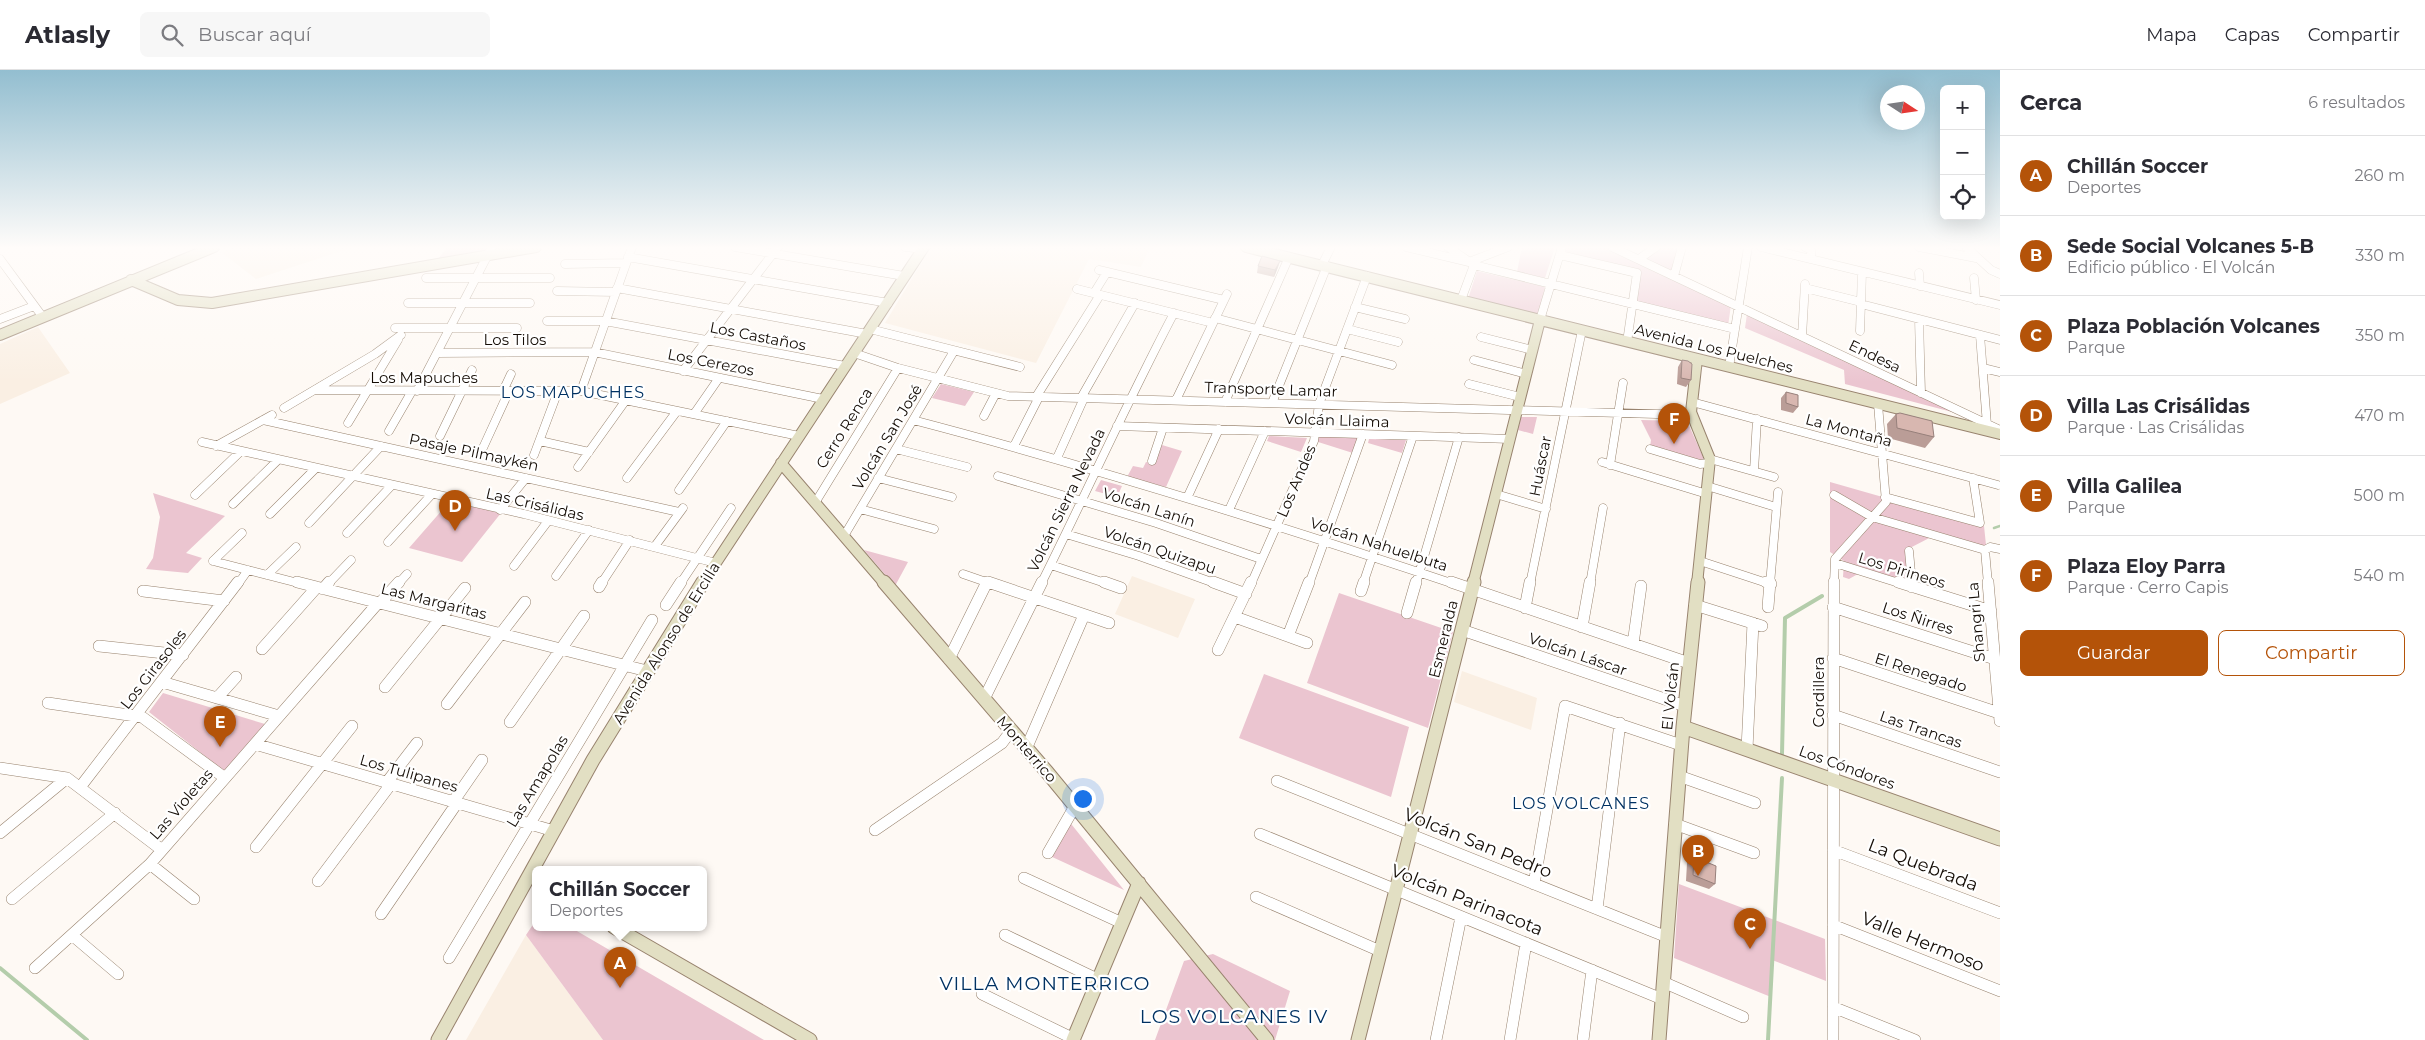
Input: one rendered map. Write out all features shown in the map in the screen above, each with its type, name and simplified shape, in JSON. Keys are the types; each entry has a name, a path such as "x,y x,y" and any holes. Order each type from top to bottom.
{"street":[{"path":"24,292 42,316"},
{"path":"0,334 101,292"},
{"path":"160,292 178,300 212,303 269,292"},
{"path":"389,431 437,353 469,292"},
{"path":"581,391 615,292"},
{"path":"630,292 868,332 1020,367"},
{"path":"683,370 744,292"},
{"path":"828,292 888,303"},
{"name":"Avenida Alonso de Ercilla","path":"538,866 554,831 647,671 781,463 894,292"},
{"path":"1090,292 1174,313 1257,329 1392,365"},
{"path":"1176,400 1225,297 1203,292"},
{"path":"1224,402 1273,292"},
{"path":"1272,403 1315,292"},
{"name":"Los Andes","path":"1218,650 1246,594 1314,441 1319,404 1361,292"},
{"name":"Avenida Los Puelches","path":"1431,292 2000,434"},
{"path":"1461,300 1463,292"},
{"name":"Esmeralda","path":"1358,1040 1520,397 1548,292"},
{"path":"1585,292 1734,329"},
{"path":"1628,342 1635,292"},
{"name":"Endesa","path":"1709,292 2000,430"},
{"path":"1729,367 1740,292"},
{"path":"1802,336 1805,292"},
{"path":"1826,292 2000,340"},
{"path":"1860,331 1861,292"},
{"path":"1945,292 2000,306"},
{"path":"1975,292 1976,300"},
{"path":"1014,446 1037,397 1097,294"},
{"path":"408,303 530,303"},
{"path":"1057,458 1083,398 1135,303"},
{"path":"0,319 34,306"},
{"path":"1356,307 1405,319"},
{"name":"Volcán Sierra Nevada","path":"984,699 1098,470 1129,399 1174,313"},
{"path":"1919,319 1921,393"},
{"name":"Los Castaños","path":"547,321 605,321 846,366"},
{"path":"395,328 403,332 450,328 517,328"},
{"path":"1347,329 1398,342"},
{"name":"Huáscar","path":"1526,608 1582,330"},
{"path":"284,408 374,354 403,332"},
{"path":"348,423 403,332"},
{"path":"1980,335 1987,424"},
{"path":"1481,337 1532,350"},
{"name":"Volcán San José","path":"844,536 954,351"},
{"name":"Los Tilos","path":"437,353 594,352"},
{"name":"Los Cerezos","path":"594,352 823,399"},
{"name":"Transporte Lamar","path":"854,353 898,368 1008,396 1692,415"},
{"name":"El Volcán","path":"1659,1040 1681,744 1710,461 1692,415 1697,359"},
{"path":"1474,360 1526,374"},
{"name":"Cerro Renca","path":"815,503 898,368"},
{"path":"1982,368 2000,372"},
{"path":"440,436 472,370"},
{"path":"482,450 506,391 510,374"},
{"path":"694,414 719,378"},
{"path":"1623,382 1606,463 1776,507"},
{"path":"1469,384 1520,397"},
{"name":"Los Mapuches","path":"315,390 581,391 799,436"},
{"path":"534,455 558,391"},
{"path":"984,416 996,393"},
{"path":"578,466 626,400"},
{"name":"La Montaña","path":"1692,402 1998,484"},
{"path":"1835,564 1835,559 1886,502 1878,404"},
{"path":"627,478 677,411"},
{"path":"216,446 272,414"},
{"name":"Pasaje Pilmaykén","path":"263,420 681,510 655,546"},
{"name":"Volcán Nahuelbuta","path":"913,420 1014,446 1188,496 1689,663"},
{"path":"1754,471 1756,420"},
{"path":"679,490 727,421"},
{"name":"Volcán Llaima","path":"1117,426 1510,439"},
{"path":"1152,461 1163,428"},
{"path":"1188,496 1219,430"},
{"path":"1229,510 1265,431"},
{"path":"1288,636 1325,542 1363,434"},
{"path":"1360,590 1413,436"},
{"path":"1407,613 1456,453 1459,437"},
{"path":"540,441 589,452"},
{"name":"Las Crisálidas","path":"202,442 588,530 716,563"},
{"path":"309,523 382,446"},
{"path":"896,449 968,467"},
{"path":"1650,449 1700,464 1710,461 1774,477"},
{"path":"195,495 241,451"},
{"path":"232,504 278,460"},
{"name":"Monterrico","path":"781,463 1075,806 1267,1040"},
{"path":"270,514 316,468"},
{"name":"Volcán Lanín","path":"998,476 1083,500 1261,559"},
{"path":"500,510 526,478"},
{"path":"878,478 952,497"},
{"path":"1885,497 1980,523 1973,478"},
{"path":"347,533 392,485"},
{"path":"1768,607 1778,492"},
{"path":"388,542 432,494"},
{"path":"1496,494 1546,509"},
{"path":"1834,495 1872,518 1985,550 1990,547 2000,549"},
{"path":"666,605 731,508"},
{"path":"1582,627 1603,508"},
{"path":"860,509 934,528"},
{"path":"514,566 548,521"},
{"path":"556,576 588,530"},
{"name":"Las Margaritas","path":"242,533 213,561 647,671"},
{"name":"Volcán Quizapu","path":"1066,534 1139,556 1246,594"},
{"path":"599,586 630,540"},
{"path":"267,575 296,547"},
{"name":"Shangri La","path":"1985,550 1991,611 1996,627 1995,658 2000,721"},
{"path":"1909,551 1912,587"},
{"path":"262,648 320,588 351,560"},
{"path":"1700,561 1771,584"},
{"name":"Los Pirineos","path":"1835,564 1991,611"},
{"name":"Cordillera","path":"1833,1040 1834,779 1832,607 1835,564"},
{"path":"1051,565 1121,588"},
{"name":"Los Girasoles","path":"81,786 248,570"},
{"path":"379,603 407,574"},
{"path":"963,574 1108,624"},
{"path":"949,659 987,582"},
{"path":"1633,644 1641,586"},
{"path":"384,687 465,588"},
{"path":"143,591 224,601"},
{"path":"447,704 525,602"},
{"name":"Las Violetas","path":"35,968 150,864 379,603"},
{"path":"1695,605 1757,625 1747,749"},
{"name":"Los Ñirres","path":"1832,607 1995,658"},
{"path":"1026,749 1084,615"},
{"path":"510,722 584,616"},
{"path":"1235,617 1306,643"},
{"name":"Las Amapolas","path":"449,958 528,823 652,620"},
{"name":"Volcán Láscar","path":"1462,630 1685,706"},
{"path":"99,646 182,655"},
{"name":"El Renegado","path":"1833,658 1999,713"},
{"path":"217,698 236,677"},
{"path":"162,682 279,716"},
{"path":"48,703 136,715 146,719 225,778"},
{"path":"1534,884 1567,706 1681,744"},
{"name":"Las Trancas","path":"1833,715 2000,772"},
{"path":"1597,909 1620,723"},
{"path":"256,846 352,726"},
{"name":"Los Cóndores","path":"1683,727 2000,839"},
{"path":"875,830 1002,743 1011,731"},
{"path":"318,881 417,742"},
{"name":"Los Tulipanes","path":"255,744 554,831"},
{"path":"381,914 482,760"},
{"path":"0,768 68,778 81,786 162,850"},
{"path":"1679,776 1755,803"},
{"path":"0,833 68,778"},
{"name":"Volcán San Pedro","path":"1277,781 1666,937"},
{"path":"1048,852 1075,806"},
{"path":"12,899 115,813"},
{"path":"1675,824 1754,853"},
{"name":"Volcán Parinacota","path":"1260,834 1662,999"},
{"name":"La Quebrada","path":"1833,850 2000,913"},
{"path":"150,864 194,899"},
{"path":"1024,878 1122,923"},
{"name":"Avenida Alonso de Ercilla","path":"438,1040 532,879"},
{"path":"982,994 1074,1040 1139,883"},
{"path":"1256,897 1380,951"},
{"path":"1436,1040 1462,917"},
{"name":"Valle Hermoso","path":"1833,925 2000,991"},
{"path":"621,931 810,1040"},
{"path":"72,935 118,974"},
{"path":"1005,935 1099,980"},
{"path":"1510,1040 1526,943"},
{"path":"1583,1040 1592,970"},
{"path":"1663,982 1743,1017"},
{"path":"1833,1006 1915,1040"}],"shaded area":[{"path":"904,292 1072,292 1036,363 885,323"},
{"path":"1470,292 1544,292 1538,317 1468,299"},
{"path":"1637,292 1704,292 1731,305 1728,326 1636,303"},
{"path":"1747,314 1956,413 1845,384 1844,370 1745,328"},
{"path":"38,327 70,373 0,404 0,344"},
{"path":"941,384 974,392 965,406 932,398"},
{"path":"1521,417 1537,417 1533,434 1518,430"},
{"path":"1641,420 1687,421 1703,457 1703,462 1650,447 1651,440"},
{"path":"1269,436 1307,438 1301,452 1267,441"},
{"path":"1316,437 1362,437 1356,454 1315,441"},
{"path":"1369,439 1406,440 1402,453 1368,443"},
{"path":"1162,445 1182,451 1166,487 1127,477 1133,466 1143,468 1146,462 1154,464"},
{"path":"1101,480 1122,486 1117,497 1095,491"},
{"path":"1830,482 1984,526 1986,545 1980,547 1937,534 1906,550 1907,583 1865,570 1849,579 1843,577 1844,561 1830,552"},
{"path":"153,493 225,516 186,553 202,558 188,573 146,569 153,558 160,517"},
{"path":"450,501 501,513 462,562 409,548"},
{"path":"864,550 908,562 895,586"},
{"path":"1132,576 1195,599 1178,638 1115,614"},
{"path":"1339,593 1453,632 1428,728 1307,683"},
{"path":"1462,671 1537,698 1531,730 1454,702"},
{"path":"1264,674 1409,727 1391,797 1239,738"},
{"path":"163,693 265,724 224,771 149,712"},
{"path":"1068,820 1124,890 1050,856"},
{"path":"1679,884 1825,939 1826,981 1772,960 1771,997 1674,958"},
{"path":"532,926 532,931 577,931 764,1040 603,1040 526,935"},
{"path":"526,935 603,1040 466,1040"},
{"path":"1213,954 1290,991 1275,1040 1155,1040 1184,961"}],"building":[{"path":"1682,360 1692,364 1691,380 1681,378"},
{"path":"1786,392 1798,395 1798,407 1786,403"},
{"path":"1900,413 1932,421 1934,437 1897,428 1896,414"},
{"path":"1694,857 1716,866 1715,884 1693,875"}],"waterway":[{"path":"1994,528 2000,526"},
{"path":"1782,754 1785,618 1822,596"},
{"path":"1768,1040 1782,778"},
{"path":"0,968 87,1040"}],"place":[{"name":"Plaza Eloy Parra","path":"1674,444"},
{"name":"Villa Las Crisálidas","path":"455,531"},
{"name":"Villa Galilea","path":"220,747"},
{"name":"Sede Social Volcanes 5-B","path":"1698,876"},
{"name":"Plaza Población Volcanes","path":"1750,949"},
{"name":"Chillán Soccer","path":"620,988"}],"district":[{"name":"LOS MAPUCHES","path":"573,392"},
{"name":"LOS VOLCANES","path":"1581,803"},
{"name":"VILLA MONTERRICO","path":"1045,983"},
{"name":"LOS VOLCANES IV","path":"1234,1016"}]}
